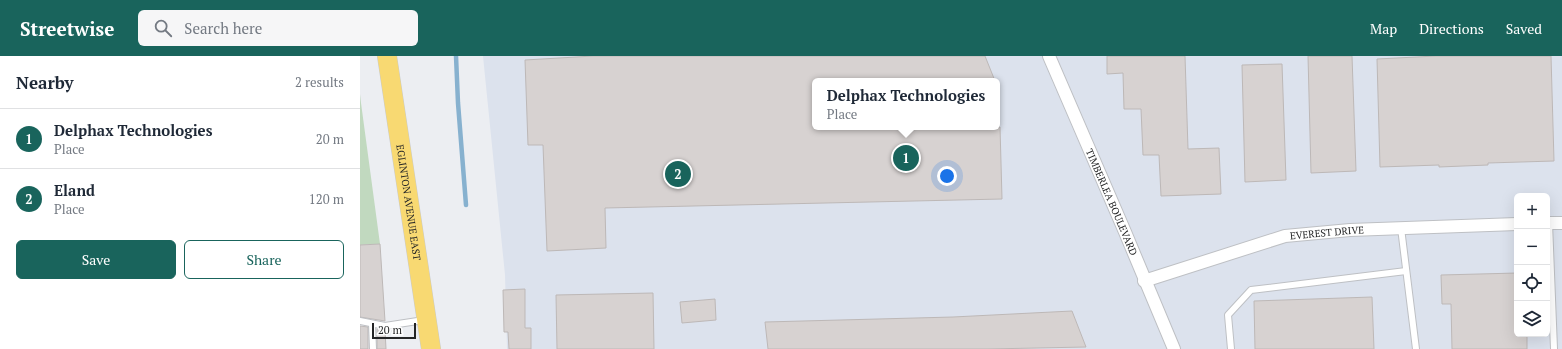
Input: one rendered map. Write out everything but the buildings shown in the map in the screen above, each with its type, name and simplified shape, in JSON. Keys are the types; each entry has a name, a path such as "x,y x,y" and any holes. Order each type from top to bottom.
{"main road":[{"name":"EGLINTON AVENUE EAST","path":"386,56 431,349"}],"street":[{"name":"TIMBERLEA BOULEVARD","path":"1049,56 1174,349"},
{"path":"1550,223 1562,223"},
{"name":"EVEREST DRIVE","path":"1144,281 1285,236 1318,232 1514,224"}],"lane":[{"path":"1562,223 1562,229"},
{"path":"1401,228 1416,349"},
{"path":"1548,229 1554,349"},
{"path":"1231,349 1228,315 1251,290 1406,271"},
{"path":"360,321 385,326 426,320"},
{"path":"372,324 373,349"}],"shaded area":[{"path":"483,56 1562,56 1562,349 507,349 505,275"}],"green space":[{"path":"360,94 361,103 380,244 360,245"}],"waterway":[{"path":"456,56 466,205"}],"place":[{"name":"Delphax Technologies","path":"906,158"},
{"name":"Eland","path":"678,174"}]}
